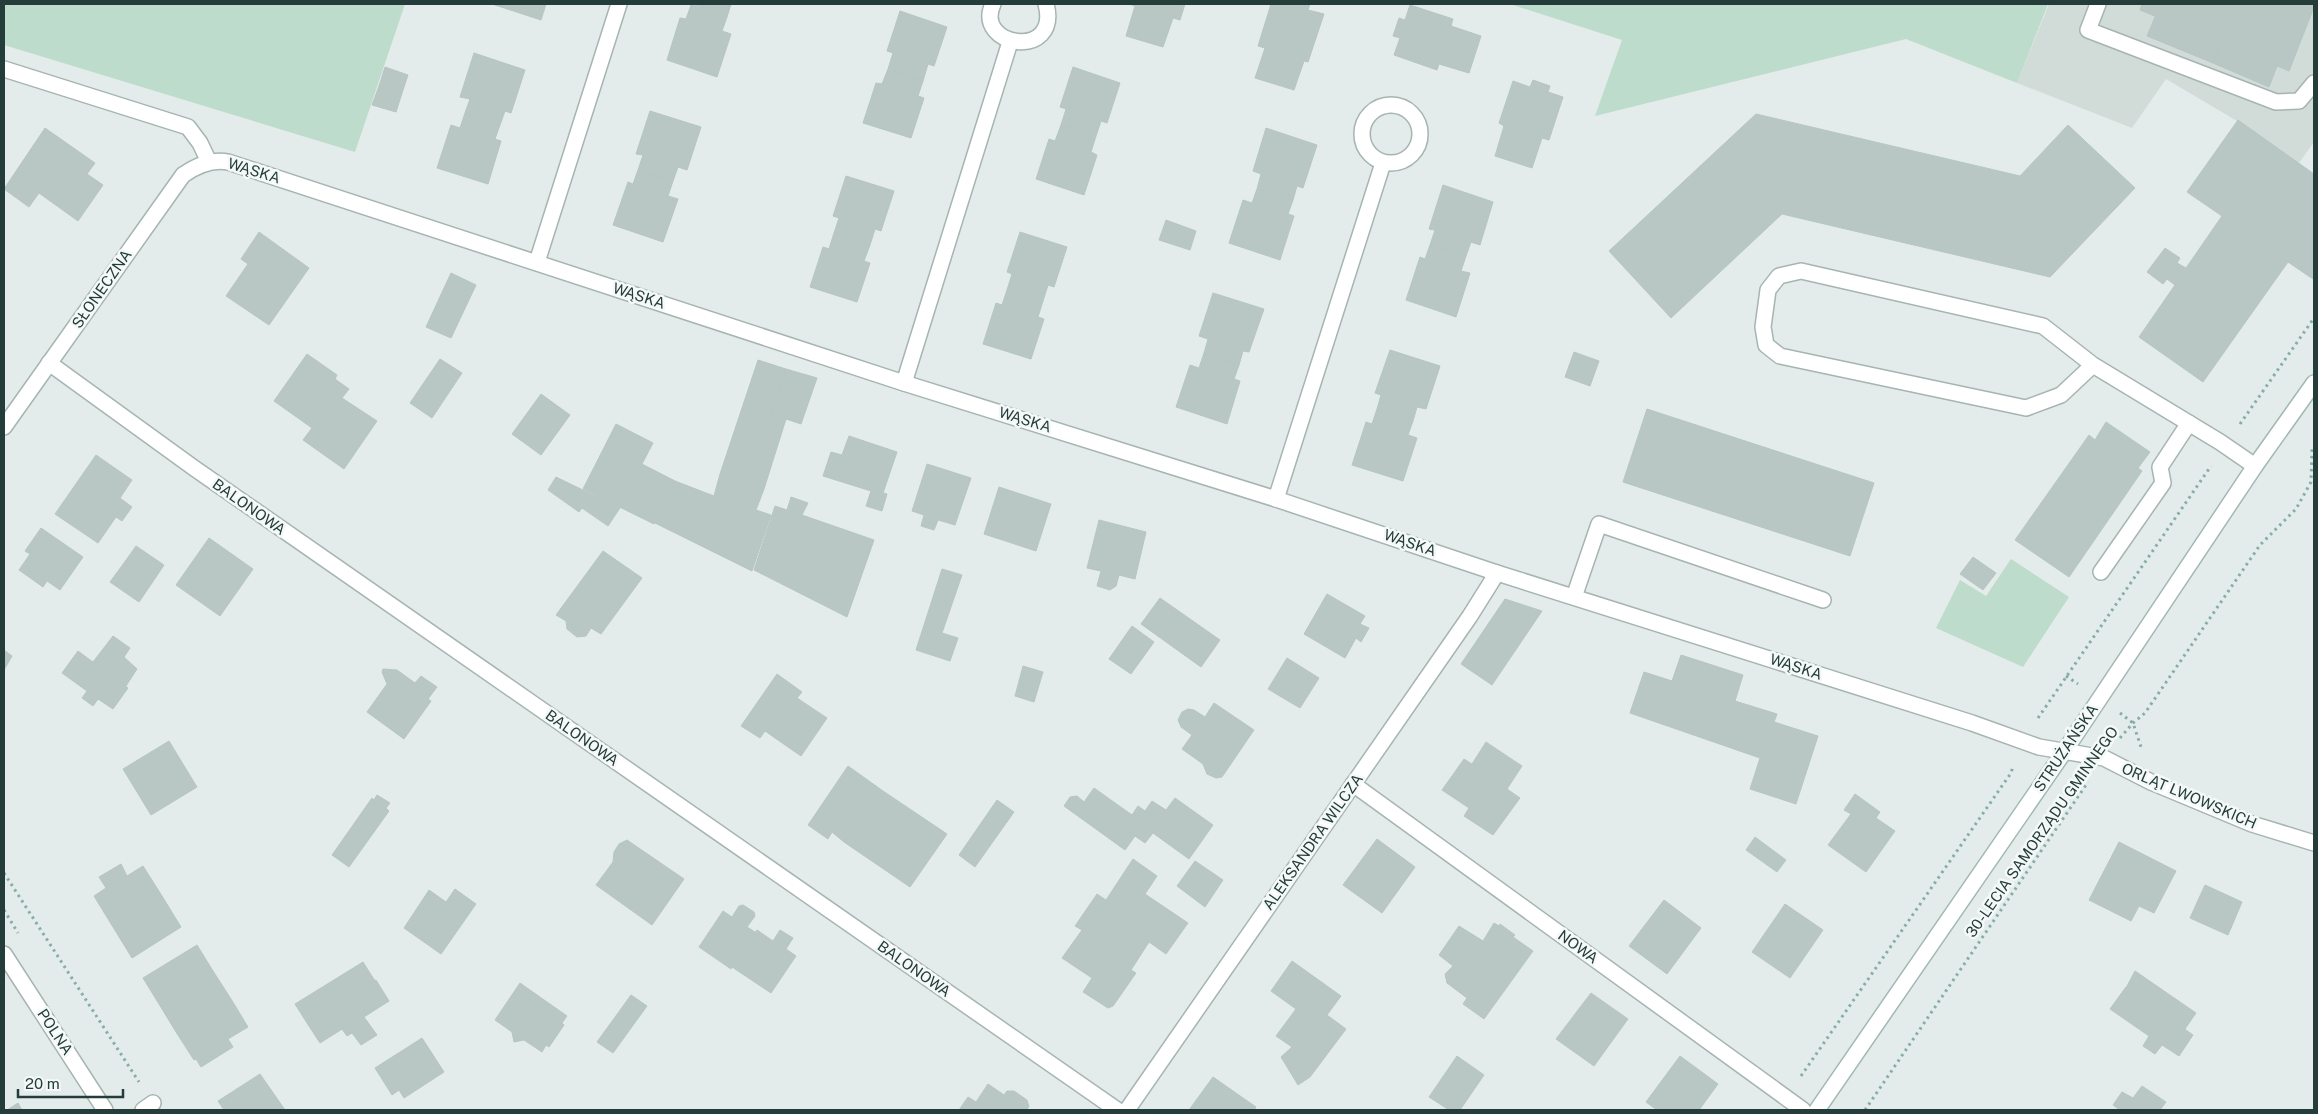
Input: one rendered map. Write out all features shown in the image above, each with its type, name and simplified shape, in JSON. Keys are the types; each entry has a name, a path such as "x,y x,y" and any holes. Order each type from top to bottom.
{"street":[{"path":"537,262 619,4"},
{"path":"994,4 991,8 992,22 999,34 1010,42 1024,43 1037,38 1046,27 1048,13 1046,4"},
{"path":"2098,4 2088,30 2276,102 2299,101 2314,82"},
{"path":"904,383 1010,42"},
{"name":"WĄSKA","path":"4,69 188,127 200,143 209,162 220,160 228,162 904,383 1276,498 1574,597 1972,723 2022,742 2064,752"},
{"name":"SŁONECZNA","path":"4,427 183,175 193,168 209,162"},
{"path":"1276,498 1383,163"},
{"path":"2093,365 2061,395 2026,408 1780,356 1766,345 1763,327 1768,290 1779,276 1801,271 2043,326 2093,365 2225,445 2255,466"},
{"name":"BALONOWA","path":"49,363 194,468 1117,1110"},
{"name":"STRUŻAŃSKA","path":"1816,1110 2064,752 2255,466 2314,383"},
{"path":"2101,572 2163,483 2160,467 2189,423"},
{"path":"1574,597 1599,524 1823,600"},
{"name":"ALEKSANDRA WILCZA","path":"1127,1110 1497,572"},
{"name":"ORLĄT LWOWSKICH","path":"2064,752 2104,758 2151,782 2252,824 2314,843"},
{"name":"NOWA","path":"1353,784 1803,1110"},
{"name":"POLNA","path":"4,954 106,1110"}],"path":[{"path":"1786,1097 2011,773 2022,742 2314,318"},
{"name":"30-LECIA SAMORZĄDU GMINNEGO","path":"1865,1110 2104,758 2133,723 2145,713 2260,545 2296,509 2313,480 2312,449 2314,446"},
{"path":"2066,676 2133,723 2143,754"},
{"path":"4,872 148,1107"}],"shaded area":[{"path":"2049,4 2314,4 2314,142 2299,163 2242,124 2166,79 2132,128 2017,83"}],"green space":[{"path":"4,4 405,4 355,152 4,45"},
{"path":"1510,4 2048,4 2017,83 1906,39 1595,116 1622,40"},
{"path":"2011,559 2069,597 2023,667 1936,628 1960,580 1986,596"}],"building":[{"path":"492,4 546,4 541,20"},
{"path":"692,4 731,4 727,17"},
{"path":"1129,4 1185,4 1180,20 1173,18 1163,47 1126,36 1135,6"},
{"path":"1271,4 1310,4 1308,10 1324,14 1308,62 1304,61 1294,90 1255,78 1265,48 1258,46"},
{"path":"2142,4 2314,4 2314,7 2289,71 2140,10"},
{"path":"691,5 727,17 722,31 731,34 717,77 667,60 680,18 686,19"},
{"path":"1410,5 1453,19 1451,26 1481,36 1469,73 1439,64 1437,70 1394,55 1400,38 1393,36 1399,18 1405,20"},
{"path":"900,11 947,27 934,66 928,64 923,81 888,69 893,53 887,51"},
{"path":"2155,17 2220,43 2213,63 2147,36"},
{"path":"2220,43 2277,66 2269,87 2213,63"},
{"path":"474,53 525,70 511,113 505,111 500,125 465,113 470,99 460,97"},
{"path":"385,67 408,75 402,93 379,86"},
{"path":"1073,67 1120,83 1107,123 1101,121 1096,136 1061,125 1066,109 1060,107"},
{"path":"888,69 923,81 918,96 924,98 911,138 863,123 876,83 882,84"},
{"path":"1533,80 1550,86 1548,92 1563,97 1549,140 1542,138 1532,168 1495,156 1504,126 1499,123 1513,81 1530,87"},
{"path":"379,86 402,93 396,112 372,105"},
{"path":"650,111 701,127 687,170 678,167 673,181 638,170 643,155 636,154"},
{"path":"465,113 500,125 495,139 501,141 488,184 437,168 451,125 460,128"},
{"path":"1756,114 2020,176 2068,125 2135,188 2050,277 1782,214 1671,318 1609,251"},
{"path":"2238,120 2314,174 2314,278 2288,262 2203,382 2139,337 2175,285 2167,279 2163,284 2147,272 2165,248 2180,258 2177,263 2186,268 2222,216 2187,192"},
{"path":"1061,125 1096,136 1091,152 1097,155 1084,195 1036,179 1049,139 1055,141"},
{"path":"45,128 95,163 87,174 103,185 78,221 39,193 29,207 4,189"},
{"path":"1266,128 1317,145 1303,188 1297,186 1293,200 1257,189 1261,174 1253,171"},
{"path":"638,170 673,181 668,196 678,199 663,242 613,225 628,182 633,184"},
{"path":"846,176 894,191 881,231 875,229 870,245 834,233 839,218 833,216"},
{"path":"1443,185 1493,202 1480,245 1471,242 1466,256 1430,245 1435,230 1429,229"},
{"path":"1257,189 1293,200 1288,214 1294,216 1280,260 1229,243 1243,200 1252,203"},
{"path":"1166,220 1196,231 1190,250 1159,240"},
{"path":"259,232 309,268 269,325 226,296 248,264 241,259"},
{"path":"1020,232 1067,247 1054,287 1048,285 1043,301 1007,290 1012,274 1007,272"},
{"path":"834,233 870,245 864,261 870,263 857,302 810,287 823,247 829,249"},
{"path":"1430,245 1466,256 1461,271 1470,273 1456,317 1406,300 1420,257 1425,259"},
{"path":"451,273 476,285 451,338 426,327"},
{"path":"1007,290 1043,301 1038,317 1044,319 1031,359 983,344 996,303 1002,305"},
{"path":"1213,293 1264,309 1249,352 1243,351 1239,365 1204,353 1208,339 1199,336"},
{"path":"1390,350 1440,366 1426,409 1417,407 1413,421 1377,409 1381,395 1375,393"},
{"path":"1574,352 1599,361 1590,386 1565,377"},
{"path":"1204,353 1239,365 1234,379 1240,381 1227,424 1176,407 1190,365 1199,368"},
{"path":"307,354 337,375 335,379 349,389 342,398 377,421 344,469 303,440 312,428 274,401"},
{"path":"440,359 462,373 432,418 410,403"},
{"path":"758,360 786,369 771,414 743,405"},
{"path":"786,369 817,378 801,424 771,414"},
{"path":"541,394 570,415 541,455 512,434"},
{"path":"743,405 786,419 764,489 720,474"},
{"path":"1377,409 1413,421 1408,435 1417,438 1403,481 1352,465 1366,422 1372,424"},
{"path":"1647,409 1874,483 1850,556 1623,482"},
{"path":"2106,422 2150,452 2138,468 2142,471 2069,577 2015,540 2089,435 2095,440"},
{"path":"616,424 653,443 642,464 675,481 654,524 583,489"},
{"path":"849,436 897,452 883,493 887,494 882,511 866,506 871,491 823,476 831,452 842,455"},
{"path":"96,455 132,480 120,498 132,507 122,521 116,517 98,543 55,514"},
{"path":"927,464 971,478 955,525 938,520 934,530 921,526 924,515 912,511"},
{"path":"720,474 764,489 756,510 771,515 752,571 655,523 675,481 714,496"},
{"path":"556,477 620,508 608,526 582,508 579,512 548,490"},
{"path":"999,487 1051,504 1036,551 984,534"},
{"path":"791,497 808,503 802,515 874,540 847,617 754,570 775,506 787,510"},
{"path":"1099,520 1146,532 1135,579 1119,575 1116,586 1110,590 1097,586 1101,571 1087,568"},
{"path":"41,528 83,557 60,590 47,581 43,587 19,570 30,554 25,551"},
{"path":"209,538 253,569 220,616 176,585"},
{"path":"136,546 164,565 152,583 124,563"},
{"path":"603,551 642,578 601,634 591,628 586,636 577,637 567,629 566,621 556,615"},
{"path":"1973,557 1996,573 1983,590 1960,574"},
{"path":"124,563 152,583 139,602 110,582"},
{"path":"942,569 962,575 942,633 958,638 950,661 916,650"},
{"path":"1327,594 1365,616 1360,624 1369,628 1361,642 1356,638 1345,658 1304,634"},
{"path":"1160,598 1220,640 1201,667 1141,624"},
{"path":"1505,599 1542,611 1492,685 1461,664"},
{"path":"1132,626 1154,642 1131,674 1109,659"},
{"path":"113,636 130,648 124,657 137,669 126,686 93,662"},
{"path":"4,650 12,656 4,670"},
{"path":"78,651 128,688 113,709 98,699 93,706 82,698 87,691 62,673"},
{"path":"1681,655 1743,675 1735,701 1777,714 1774,722 1818,736 1796,804 1750,789 1760,758 1630,713 1644,672 1672,681"},
{"path":"1287,658 1319,678 1300,708 1268,689"},
{"path":"1023,666 1043,672 1034,702 1015,696"},
{"path":"383,669 397,670 415,683 421,676 437,687 428,699 431,701 404,739 367,712 387,684 382,672"},
{"path":"777,674 802,692 797,698 827,718 801,756 765,731 760,738 741,726"},
{"path":"1214,703 1254,730 1222,777 1216,778 1207,774 1203,764 1182,749 1192,735 1181,727 1178,720 1182,712 1188,709 1194,710 1205,717"},
{"path":"169,741 197,787 151,815 123,769"},
{"path":"1486,742 1522,766 1507,789 1520,798 1493,835 1464,816 1469,808 1442,790 1464,759 1472,764"},
{"path":"848,766 883,791 844,842 832,832 828,839 808,825"},
{"path":"1094,788 1132,815 1138,806 1145,811 1152,801 1166,810 1175,798 1213,825 1189,859 1153,833 1145,843 1135,836 1125,850 1064,806 1070,797 1077,796 1084,802"},
{"path":"883,791 947,834 910,887 844,842"},
{"path":"1855,794 1880,812 1876,818 1895,831 1866,872 1828,845 1851,814 1844,810"},
{"path":"377,795 390,803 386,808 389,811 349,867 332,855 372,798 374,800"},
{"path":"997,800 1014,812 975,867 959,855"},
{"path":"1755,837 1786,860 1777,872 1746,850"},
{"path":"1377,839 1415,867 1382,913 1343,885"},
{"path":"627,840 684,879 652,925 596,885 613,862 614,852 619,844"},
{"path":"2119,842 2176,871 2154,913 2139,906 2131,921 2089,900"},
{"path":"1133,859 1157,876 1145,894 1188,923 1166,954 1149,942 1131,970 1136,973 1113,1006 1108,1008 1083,992 1092,978 1062,958 1082,930 1075,926 1097,894 1106,900"},
{"path":"1195,861 1223,880 1205,907 1177,886"},
{"path":"121,864 127,876 143,866 162,896 113,927 94,896 106,888 99,877"},
{"path":"2205,885 2242,902 2228,935 2190,918"},
{"path":"455,889 476,904 441,954 404,928 429,890 446,902"},
{"path":"162,896 181,927 132,958 113,927"},
{"path":"1664,900 1701,928 1667,974 1629,946"},
{"path":"1785,904 1823,930 1790,978 1752,952"},
{"path":"743,905 754,912 755,916 747,927 755,932 731,969 699,947 723,911 732,917 739,906"},
{"path":"1494,923 1499,926 1500,924 1515,935 1513,937 1533,951 1484,1019 1463,1004 1467,998 1447,983 1445,974 1453,966 1439,955 1459,926 1483,941"},
{"path":"757,930 773,941 780,930 793,938 786,949 796,956 771,993 732,967"},
{"path":"197,945 213,971 203,977 200,973 184,982 187,987 159,1004 143,978"},
{"path":"1292,961 1341,996 1327,1015 1346,1029 1310,1077 1298,1085 1281,1057 1292,1047 1276,1036 1296,1009 1271,991"},
{"path":"363,962 375,981 307,1023 295,1004"},
{"path":"213,971 231,999 176,1032 159,1004 187,987 184,982 200,973 203,977"},
{"path":"2135,971 2196,1013 2185,1029 2126,988"},
{"path":"376,980 389,1001 364,1017 377,1035 361,1045 352,1033 347,1036 342,1029 347,1026 335,1006"},
{"path":"520,983 567,1016 562,1023 564,1025 549,1047 546,1045 542,1052 524,1040 514,1042 512,1032 495,1020"},
{"path":"2126,987 2193,1035 2179,1056 2162,1045 2155,1054 2143,1046 2149,1036 2110,1009"},
{"path":"1591,993 1628,1019 1594,1066 1556,1039"},
{"path":"631,995 647,1006 613,1053 597,1042"},
{"path":"231,999 248,1027 228,1039 233,1047 201,1067 196,1059 194,1060 176,1032"},
{"path":"335,1006 347,1026 320,1043 307,1023"},
{"path":"422,1038 444,1072 404,1098 399,1090 392,1095 375,1068"},
{"path":"1457,1056 1484,1075 1460,1110 1449,1110 1429,1097"},
{"path":"1680,1056 1718,1084 1699,1110 1657,1110 1646,1102"},
{"path":"260,1074 285,1110 224,1110 218,1101"},
{"path":"1213,1077 1256,1107 1254,1110 1189,1110"},
{"path":"988,1084 1004,1095 1007,1091 1014,1091 1027,1100 1029,1107 1026,1110 959,1110 968,1097 976,1102"},
{"path":"2142,1086 2166,1102 2160,1110 2120,1110 2113,1105 2122,1092 2133,1098"},
{"path":"18,1103 22,1110 7,1110"}]}
